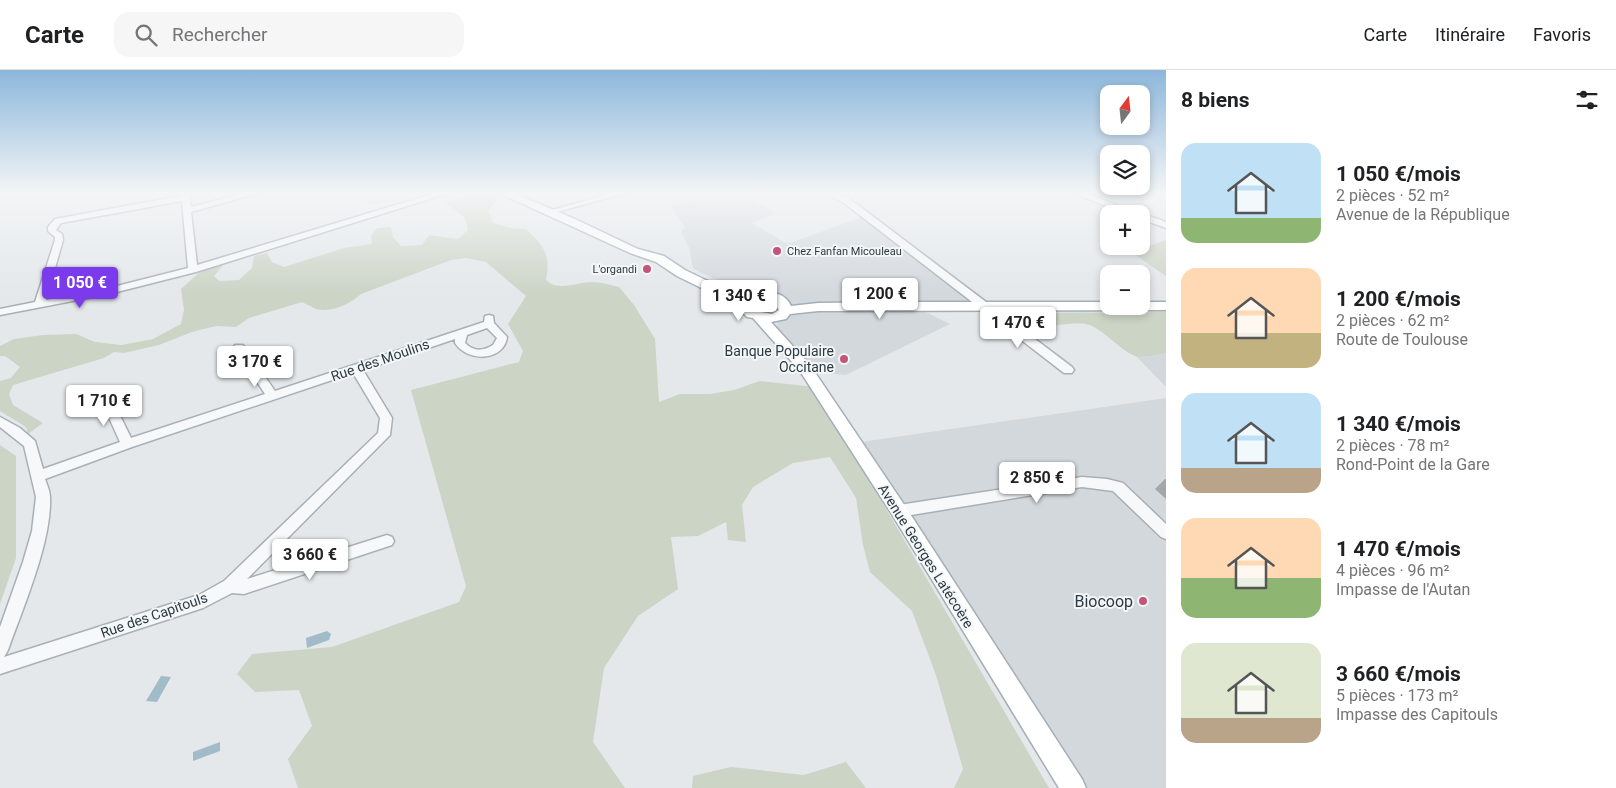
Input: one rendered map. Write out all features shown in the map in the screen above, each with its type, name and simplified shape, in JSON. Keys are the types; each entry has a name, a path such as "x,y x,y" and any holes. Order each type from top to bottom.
{"main road":[{"path":"581,226 638,252 660,258 681,273 749,300 772,296 779,315 867,306 1166,306"},
{"name":"Avenue Georges Latécoère","path":"749,300 748,311 758,316 764,324 779,315 806,368 899,511 1072,788"}],"street":[{"path":"39,306 59,240 58,236 52,232 54,226"},
{"path":"188,226 193,270"},
{"path":"0,312 109,291 193,270 338,226"},
{"path":"878,226 1068,370"},
{"name":"Rue des Moulins","path":"38,476 127,444 356,368 444,335 462,333 489,321 502,336 501,343 491,351 484,353 468,352 460,343 462,333"},
{"path":"239,348 273,396"},
{"name":"Rue des Capitouls","path":"0,666 202,601 230,586 384,435 386,418 356,368"},
{"path":"89,398 106,398 127,444"},
{"path":"0,421 16,431 30,444 43,497 39,531 31,562 0,650"},
{"path":"899,511 1082,482 1107,484 1118,487 1166,533"},
{"path":"230,586 244,587 387,541"}],"shaded area":[{"path":"467,226 502,226 526,229 545,251 548,263 546,280 551,284 562,286 592,282 619,287 634,305 655,339 659,402 680,394 710,394 734,390 760,381 815,387 1049,788 954,788 963,769 936,675 912,611 870,572 863,545 856,498 830,457 793,463 753,487 742,505 746,542 728,540 726,522 698,536 671,537 678,589 638,616 604,668 593,742 625,788 298,788 288,759 312,726 299,690 255,692 237,674 252,654 332,647 459,602 466,586 411,390 519,362 523,351 508,324 526,296 486,262 466,258 451,260 361,294 352,301 334,309 316,309 302,302 249,318 236,327 216,326 192,332 159,345 124,353 114,352 104,358 13,385 9,394 13,405 43,423 28,434 26,427 0,411 0,381 11,378 20,367 5,356 0,356 0,346 14,339 43,335 76,334 95,342 121,345 153,339 181,324 184,310 181,289 201,271 223,265 214,276 219,281 239,280 252,268 254,256 267,253 272,262 284,267 344,248 372,244 371,236 377,228 391,227 393,237 401,246 422,245 429,235 458,239 468,230"},
{"path":"684,226 756,226 787,244 838,226 873,226 973,303 911,305 950,324 846,375 813,372 777,330 777,322 789,315 791,307 751,292 735,289 693,268 689,247 681,232 685,227"},
{"path":"1166,240 1166,276 1135,255 1150,255 1150,245"},
{"path":"1100,312 1100,315 1150,315 1150,312 1166,312 1166,353 1142,357 1129,353 1098,329 1086,324 1045,326 1023,324 1014,320 1008,313"},
{"path":"1166,353 1166,387 1136,356"},
{"path":"1166,398 1166,788 1085,788 861,442"},
{"path":"0,445 16,456 16,558 0,604"},
{"path":"846,762 866,788 692,788 693,776 731,767 804,775"}],"water":[{"path":"327,631 331,634 329,640 307,648 306,638"},
{"path":"161,676 171,677 157,702 146,701"},
{"path":"220,742 220,751 193,761 193,752"}],"place":[{"name":"Chez Fanfan Micouleau","path":"777,251"},
{"name":"L'organdi","path":"647,269"},
{"name":"Banque Populaire Occitane","path":"844,359"},
{"name":"Biocoop","path":"1143,601"}]}
